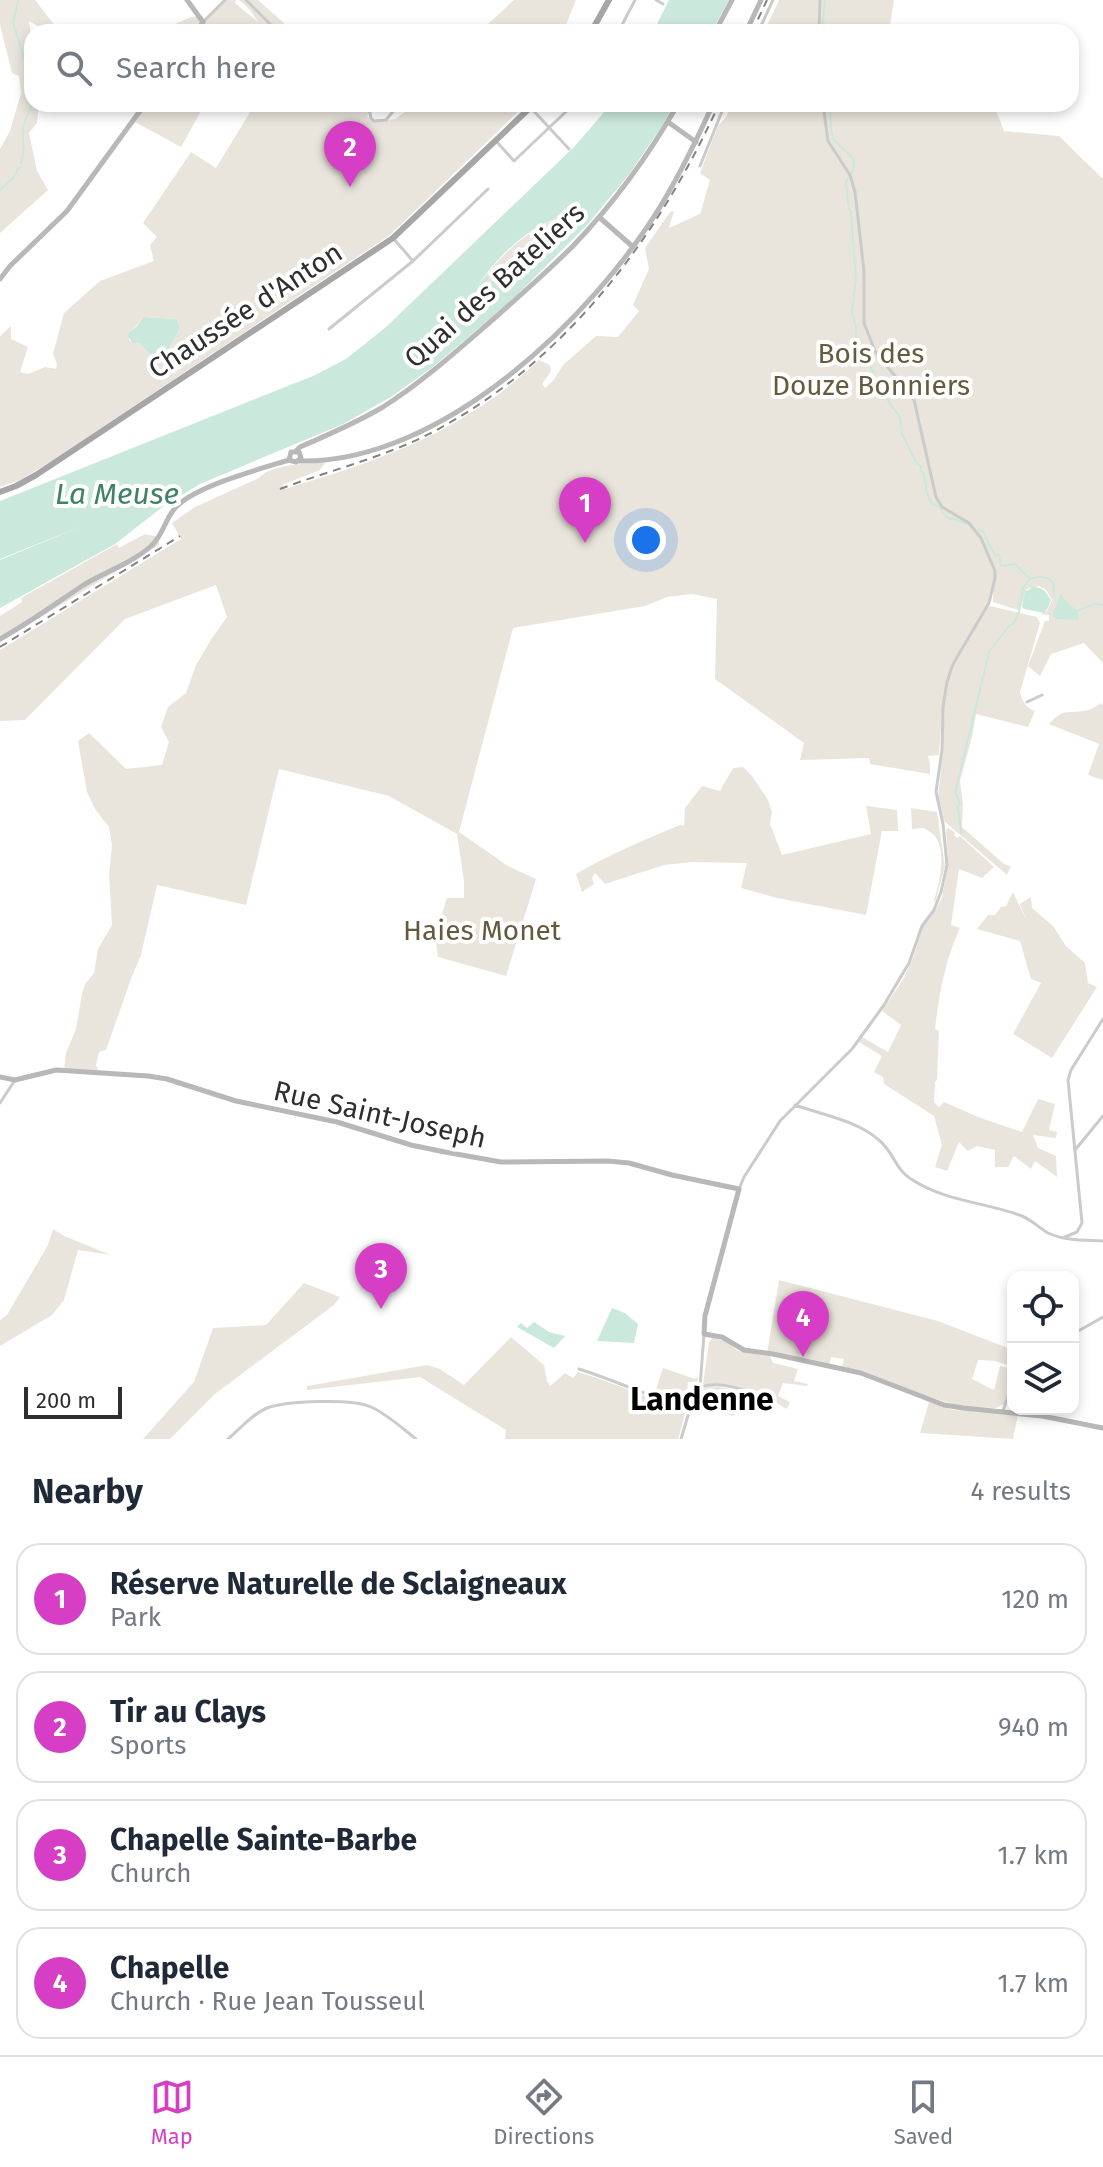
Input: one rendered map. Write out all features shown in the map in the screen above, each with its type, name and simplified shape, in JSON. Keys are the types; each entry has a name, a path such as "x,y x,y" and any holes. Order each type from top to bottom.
{"main road":[{"path":"596,24 609,0"},
{"name":"Chaussée d'Anton","path":"0,492 36,475 393,238 526,112"}],"street":[{"path":"187,0 203,22 225,0"},
{"path":"246,0 270,24"},
{"path":"623,24 635,0"},
{"path":"656,0 663,4"},
{"path":"719,24 732,0"},
{"path":"750,24 761,0"},
{"path":"762,24 773,0"},
{"path":"819,24 820,0"},
{"path":"0,279 67,211 139,112"},
{"path":"370,112 374,121 386,120 392,112"},
{"path":"537,112 569,149"},
{"path":"496,141 514,161 566,112"},
{"name":"Quai des Bateliers","path":"296,451 382,407 436,369 544,273 599,217 627,183 674,112"},
{"path":"0,639 83,585 116,569 151,546 159,537 170,513 180,503 246,473 289,460 378,450 427,428 504,381 599,289 632,246 662,204 709,112"},
{"path":"700,166 722,112"},
{"path":"681,1439 700,1387 705,1316 744,1177 773,1132 795,1105 852,1049 892,993 941,892 947,865 936,792 947,682 953,664 989,603 994,588 995,571 981,538 972,526 950,513 938,501 914,400 881,359 868,335 864,323 862,249 855,192 849,174 828,141 824,112"},
{"path":"668,122 696,142"},
{"path":"329,329 413,261 488,189"},
{"path":"599,217 632,246"},
{"path":"393,238 413,261"},
{"path":"289,460 289,454 296,451 300,455 299,461"},
{"path":"1027,702 1042,695"},
{"path":"1061,1238 1077,1232 1082,1223 1068,1080 1103,1019"},
{"name":"Rue Saint-Joseph","path":"15,1080 56,1070 158,1077 236,1101 337,1122 445,1152 501,1162 629,1163 739,1189"},
{"path":"0,1077 15,1080 0,1103"},
{"path":"795,1105 871,1134 883,1143 908,1178 928,1189 1022,1216 1061,1238 1103,1241"},
{"path":"1075,1150 1103,1116"},
{"path":"1079,1331 1103,1317"},
{"path":"704,1334 718,1335 744,1350 861,1373 944,1405 1042,1416 1103,1428"},
{"path":"579,1369 690,1409"},
{"path":"700,1387 747,1390 769,1401"},
{"path":"1003,1411 1007,1399"},
{"path":"228,1439 257,1413 269,1407 344,1401 373,1407 416,1439"}],"green space":[{"path":"0,0 35,0 54,24 29,21 29,24 24,24 24,112 38,112 37,123 29,133 37,171 48,190 0,233 0,149 10,131 21,93 19,76 12,73 0,25"},
{"path":"225,0 236,0 235,3 258,22 239,0 258,0 285,24 175,24 200,16 203,21"},
{"path":"514,0 576,0 566,24 489,23"},
{"path":"779,0 894,0 890,24 768,24"},
{"path":"139,112 201,112 181,147 133,121"},
{"path":"250,112 370,112 367,116 375,122 395,119 405,112 518,112 390,235 50,462 20,480 0,487 0,336 11,326 11,339 28,347 20,372 28,374 45,367 56,369 53,354 64,313 100,281 154,261 150,245 157,237 143,223 191,152 216,168","holes":["143,317 177,319 179,330 170,347 173,352 172,366 164,364 158,356 153,357 139,343 129,340 129,332"]},
{"name":"Bois des Douze Bonniers","path":"728,112 997,112 1004,131 1059,136 1103,179 1103,663 1084,643 1051,654 1040,676 1028,666 1045,621 1049,621 1049,615 1040,614 1047,611 1052,600 1046,590 1039,586 1027,589 1020,610 993,602 993,590 989,603 957,659 990,606 1037,617 1040,623 1020,692 1025,704 1035,711 1028,727 976,714 960,781 962,827 1004,864 1011,866 1007,875 944,821 938,797 943,751 942,712 939,755 928,756 930,774 870,764 869,758 800,760 804,743 715,679 717,599 692,594 667,597 645,606 513,628 459,832 508,866 536,879 506,976 438,957 435,936 447,898 464,898 457,834 389,796 279,769 246,905 157,885 141,955 106,1050 99,1052 96,1065 99,1072 64,1070 85,984 94,973 98,949 112,925 109,876 112,845 109,827 87,792 78,741 89,733 126,769 162,765 169,742 161,727 168,707 186,693 196,665 227,617 216,585 125,619 25,720 0,721 0,650 181,539 172,523 195,507 280,467 326,462 320,470 282,485 285,489 391,453 470,414 539,360 550,365 551,371 542,384 545,388 563,365 596,336 618,337 639,311 633,305 649,269 645,248 670,212 674,211 669,228 700,214 710,180 700,173 718,126"},
{"path":"558,217 551,232 484,287 481,287 490,278 478,285 514,246"},
{"path":"145,534 159,537 159,545 0,642 0,616 22,602 21,598 117,544 119,548"},
{"path":"1101,703 1103,780 1088,775 1099,744 1049,724 1063,713 1089,710"},
{"path":"743,767 768,800 772,812 770,824 782,855 871,834 866,806 897,810 898,831 882,831 866,915 741,888 747,863 664,865 605,884 595,873 592,878 594,884 582,892 576,874 640,842 684,826 685,808 702,786 720,791 733,768"},
{"path":"911,808 937,812 945,866 935,903 941,868 939,843 924,828 912,829"},
{"path":"949,828 994,867 982,878 959,869 951,925 960,928 938,1003 934,1102 939,1107 944,1102 1022,1132 1038,1099 1055,1104 1049,1130 1057,1132 1056,1138 1033,1135 1038,1148 1056,1156 1057,1177 1035,1161 1031,1169 1014,1156 1008,1167 995,1167 995,1150 977,1146 968,1151 959,1142 947,1171 935,1167 942,1145 934,1116 884,1084 883,1077 874,1072 882,1056 859,1042 862,1037 888,1052 901,1025 882,1011 904,978 923,926 942,897 948,866 946,829"},
{"path":"1013,892 1026,919 1020,904 1031,897 1032,908 1053,926 1066,946 1085,963 1088,983 1097,987 1052,1058 1013,1034 1041,983 1031,979 1020,941 977,929 988,915 995,915 1006,906"},
{"path":"53,1229 111,1255 78,1250 64,1300 52,1315 0,1346 0,1320 7,1315 48,1245"},
{"path":"779,1280 938,1321 1007,1348 1007,1365 978,1360 972,1379 994,1390 1000,1366 1007,1368 1007,1395 1004,1404 996,1408 963,1407 922,1395 861,1370 842,1367 844,1359 831,1357 829,1367 767,1354"},
{"path":"304,1283 340,1297 334,1305 215,1394 170,1439 143,1439 194,1382 213,1328 266,1325"},
{"path":"511,1337 544,1365 550,1386 565,1373 573,1378 578,1372 686,1410 678,1439 505,1439 506,1430 420,1377 307,1390 307,1386 427,1365 440,1369 464,1385"},
{"path":"713,1337 727,1342 738,1351 770,1356 773,1363 798,1369 794,1381 807,1386 783,1383 778,1396 790,1402 787,1409 747,1390 703,1384 709,1342"},
{"path":"663,1368 695,1379 698,1377 697,1386 688,1382 686,1405 654,1395"},
{"path":"708,1386 743,1390 734,1416 700,1407 697,1412 693,1410 698,1396"},
{"path":"929,1402 953,1410 1018,1415 1013,1439 920,1433"}],"water":[{"path":"669,0 729,0 716,24 657,24"},
{"name":"La Meuse","path":"604,112 670,112 630,173 588,224 513,299 434,366 391,397 343,424 200,484 164,506 115,544 0,608 0,560 87,524 0,559 0,501 313,376 346,359 386,327 575,146","holes":["557,218 551,232 485,287 481,287 490,278 489,274 478,285 494,264 534,230"]},
{"path":"143,317 177,319 179,330 170,347 181,362 179,366 167,365 139,343 132,343 129,332"},
{"path":"1033,587 1044,590 1051,600 1044,613 1022,607 1025,592"},
{"path":"1061,592 1077,612 1078,620 1052,616"},
{"path":"612,1308 625,1313 638,1324 634,1343 597,1341"},
{"path":"534,1322 549,1332 565,1336 554,1348 517,1327 521,1323 527,1328"}],"waterway":[{"path":"18,0 13,23 24,58"},
{"path":"823,24 825,0"},
{"path":"21,163 24,126 29,112"},
{"path":"830,112 833,138 851,156 854,164 846,182 856,279 852,311 856,339 867,352 870,366 900,417 902,434 921,467 932,504 940,507 949,518 968,524"},
{"path":"0,190 19,167"},
{"path":"978,529 984,532 996,556 999,555 1001,566 1015,564 1030,579"},
{"path":"1031,579 1049,579 1054,594"},
{"path":"1019,611 1023,588 1029,580"},
{"path":"1077,611 1094,604 1103,605"},
{"path":"961,833 960,803 955,793 989,652 1014,623 1019,612"}],"railway":[{"path":"756,24 767,0"},
{"path":"280,489 423,437 473,409 518,376 561,338 634,252 666,204 715,112"},
{"path":"0,647 180,536"}],"place":[{"name":"Tir au Clays","path":"350,187"},
{"name":"Réserve Naturelle de Sclaigneaux","path":"585,543"},
{"name":"Chapelle Sainte-Barbe","path":"381,1309"},
{"name":"Chapelle","path":"803,1357"}],"district":[{"name":"Landenne","path":"702,1399"}],"park label":[{"name":"Haies Monet","path":"482,930"}]}
